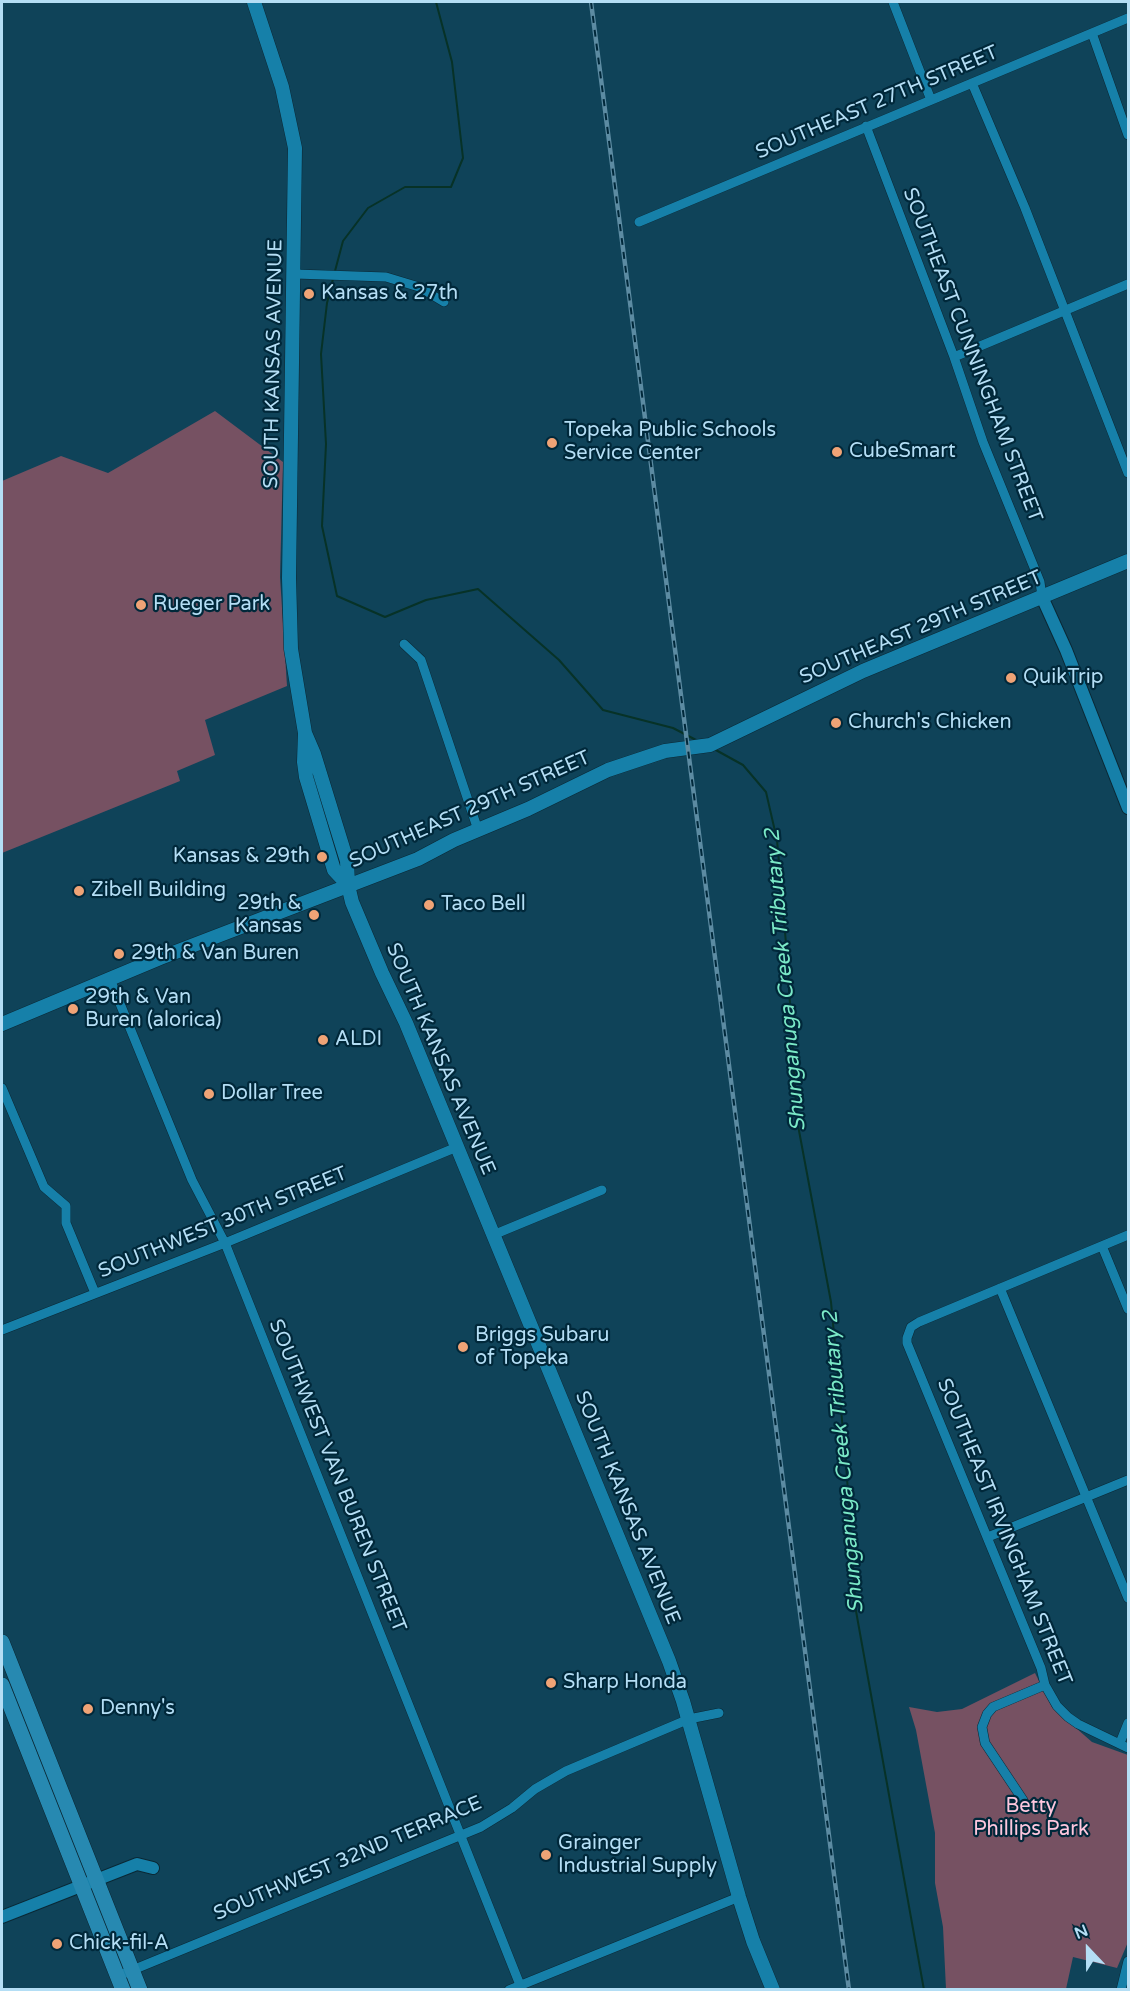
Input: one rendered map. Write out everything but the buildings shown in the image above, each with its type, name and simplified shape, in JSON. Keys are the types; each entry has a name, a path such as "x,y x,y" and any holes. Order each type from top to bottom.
{"main road":[{"name":"SOUTH KANSAS AVENUE","path":"254,2 282,87 293,132 296,171 289,617 296,688 305,733 314,754 347,861 348,885 352,902 406,1023 669,1661 689,1719 753,1941 773,1989"},
{"name":"SOUTHEAST 29TH STREET","path":"2,1024 110,979 417,860 443,845 528,809 608,770 665,751 710,745 863,671 1128,561"},
{"path":"2,1641 20,1687 40,1760"},
{"path":"20,1687 3,1688 40,1760 88,1882 120,1983"},
{"path":"88,1882 140,1989"}],"street":[{"path":"893,2 931,100"},
{"name":"SOUTHEAST 27TH STREET","path":"639,222 1128,18"},
{"path":"1092,33 1128,135"},
{"path":"972,83 1025,208 1128,473"},
{"name":"SOUTHEAST CUNNINGHAM STREET","path":"866,126 954,357 987,452 1040,582 1042,597"},
{"path":"295,274 371,275 402,281 444,302"},
{"path":"954,357 1128,284"},
{"path":"1042,597 1066,650 1128,808"},
{"path":"404,644 421,660 478,830"},
{"name":"SOUTHWEST VAN BUREN STREET","path":"110,979 192,1180 225,1243 522,1987"},
{"path":"2,1088 44,1187 66,1206 66,1224 95,1293"},
{"name":"SOUTHWEST 30TH STREET","path":"2,1330 225,1243 457,1147"},
{"path":"493,1235 602,1190"},
{"path":"1128,1235 1000,1288 1128,1598"},
{"path":"1102,1246 1128,1309"},
{"name":"SOUTHEAST IRVINGHAM STREET","path":"1000,1288 910,1327 907,1343 1041,1668 1045,1685 1057,1706 1068,1717 1124,1746"},
{"path":"988,1537 1128,1480"},
{"path":"1023,1800 985,1743 982,1727 987,1714 993,1707 1045,1685"},
{"name":"SOUTHWEST 32ND TERRACE","path":"120,1983 132,1970 461,1835 497,1818 550,1779 689,1719 719,1713"},
{"path":"1124,1746 1128,1724"},
{"path":"2,1917 137,1864 153,1868"},
{"path":"509,1989 522,1987 740,1897"},
{"path":"1121,1989 1128,1961"}],"green space":[{"name":"Rueger Park","path":"215,411 283,462 280,577 287,686 205,720 215,755 177,771 180,781 2,853 2,481 61,456 108,473"},
{"name":"Betty Phillips Park","path":"1035,1673 1052,1707 1092,1742 1128,1755 1128,1942 1117,1968 1073,1957 1066,1989 946,1989 943,1927 935,1883 935,1833 916,1730 909,1707 937,1712 962,1709"}],"waterway":[{"name":"Shunganuga Creek Tributary 2","path":"335,271 343,241 368,208 405,187 451,187 463,158 452,62 436,2"},
{"name":"Shunganuga Creek Tributary 2","path":"333,279 327,303 321,354 326,444 322,526 337,596 385,617 426,600 478,589 559,660 603,710 673,728 698,741"},
{"name":"Shunganuga Creek Tributary 2","path":"714,749 743,765 766,792 777,840 797,1120 831,1302 846,1463 856,1611 924,1990"}],"railway":[{"path":"591,2 849,1990"}],"place":[{"name":"Kansas & 27th","path":"309,294"},
{"name":"Topeka Public Schools Service Center","path":"552,443"},
{"name":"CubeSmart","path":"837,452"},
{"name":"Rueger Park","path":"141,605"},
{"name":"QuikTrip","path":"1011,678"},
{"name":"Church's Chicken","path":"836,723"},
{"name":"Kansas & 29th","path":"322,857"},
{"name":"Zibell Building","path":"79,891"},
{"name":"Taco Bell","path":"429,905"},
{"name":"29th & Kansas","path":"314,915"},
{"name":"29th & Van Buren","path":"119,954"},
{"name":"29th & Van Buren (alorica)","path":"73,1009"},
{"name":"ALDI","path":"323,1040"},
{"name":"Dollar Tree","path":"209,1094"},
{"name":"Briggs Subaru of Topeka","path":"463,1347"},
{"name":"Sharp Honda","path":"551,1683"},
{"name":"Denny's","path":"88,1709"},
{"name":"Grainger Industrial Supply","path":"546,1855"},
{"name":"Chick-fil-A","path":"57,1944"}]}
